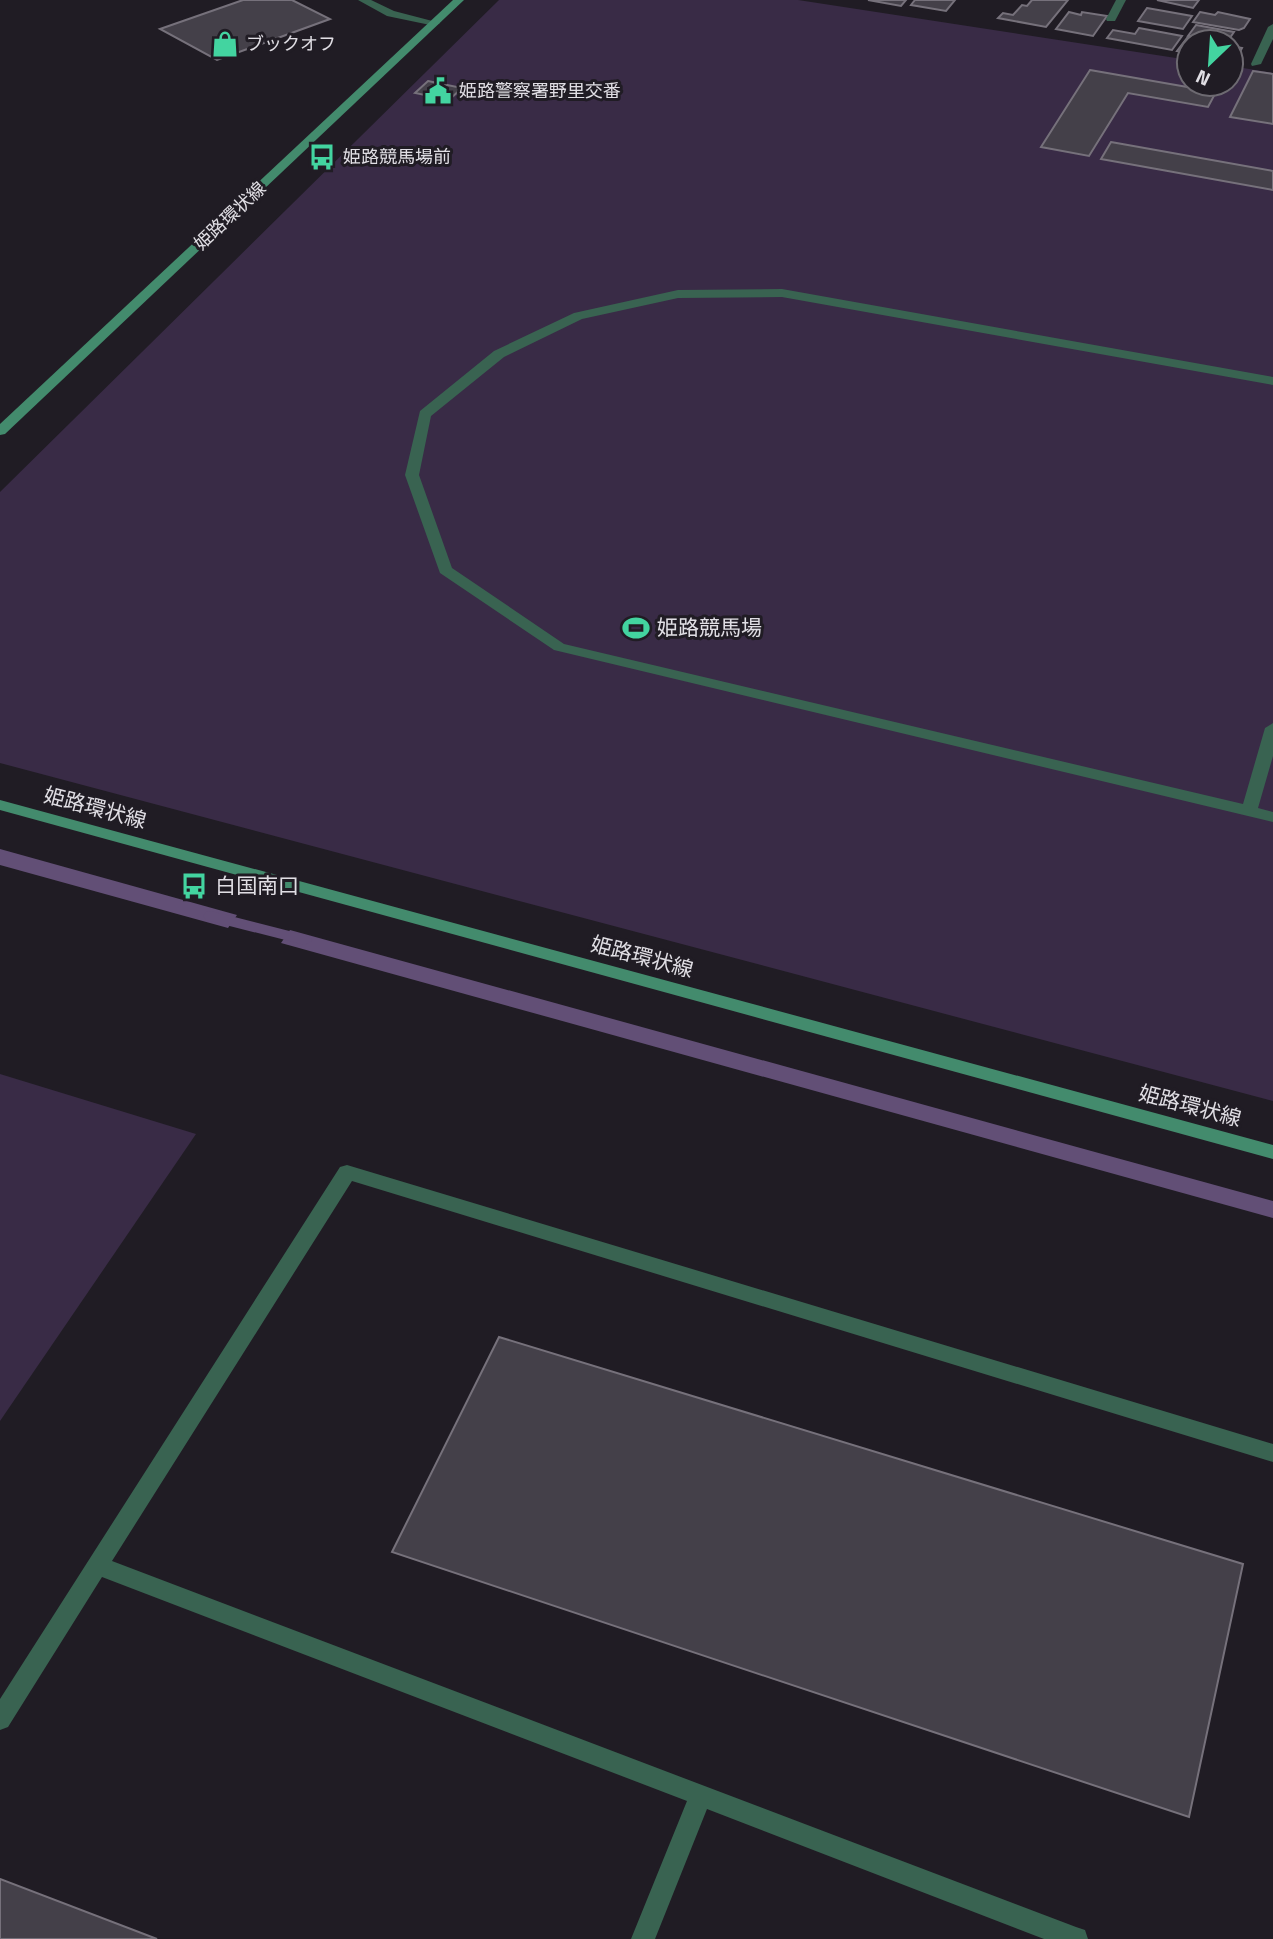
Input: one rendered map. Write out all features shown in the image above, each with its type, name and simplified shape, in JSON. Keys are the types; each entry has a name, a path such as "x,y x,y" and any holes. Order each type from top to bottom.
{"main road":[{"name":"姫路環状線","path":"0,431 459,0"},
{"name":"姫路環状線","path":"0,805 1273,1152"}],"street":[{"path":"363,0 391,14 435,23"},
{"path":"1111,19 1121,0"},
{"path":"1256,64 1273,27"},
{"path":"1273,381 782,293 678,294 578,316 499,355 425,414 412,475 445,570 559,647 1273,817"},
{"path":"1249,811 1273,728"},
{"path":"0,1719 347,1172 1273,1452"},
{"path":"98,1565 1076,1939"},
{"path":"643,1939 701,1796"}],"shaded area":[{"name":"姫路競馬場","path":"499,0 798,0 1175,58 1175,98 1245,98 1245,68 1273,73 1273,1101 0,763 0,492"},
{"path":"0,849 237,915 228,928 0,865"},
{"path":"290,930 1273,1201 1273,1218 281,943"},
{"path":"0,1074 196,1134 0,1421"}],"building":[{"name":"ブックオフ","path":"243,0 292,0 330,19 217,60 160,29"},
{"path":"868,0 906,0 901,6"},
{"path":"915,0 955,0 946,11 911,5"},
{"path":"1032,0 1068,0 1046,27 998,18 1003,13 1013,15 1022,5 1027,6"},
{"path":"1157,0 1199,0 1193,8"},
{"path":"1147,8 1192,16 1184,28 1138,21"},
{"path":"1069,12 1107,16 1093,36 1056,29"},
{"path":"1200,12 1215,15 1218,12 1250,19 1244,28 1193,22"},
{"path":"1139,28 1175,35 1175,46 1172,50 1107,38 1113,30 1135,34"},
{"path":"1090,70 1175,85 1175,98 1213,98 1208,107 1128,93 1089,156 1041,147"},
{"path":"1253,71 1273,74 1273,124 1230,117 1240,98 1245,98 1245,87"},
{"path":"428,81 462,88 449,100 415,93"},
{"path":"1111,142 1273,171 1273,190 1101,159"},
{"path":"499,1337 1243,1564 1189,1817 392,1552"},
{"path":"0,1879 157,1939 0,1939"}],"waterway":[{"path":"211,916 305,940"}],"place":[{"name":"ブックオフ","path":"225,44"},
{"name":"姫路警察署野里交番","path":"438,91"},
{"name":"姫路競馬場前","path":"322,157"},
{"name":"姫路競馬場","path":"636,628"},
{"name":"白国南口","path":"194,886"}]}
